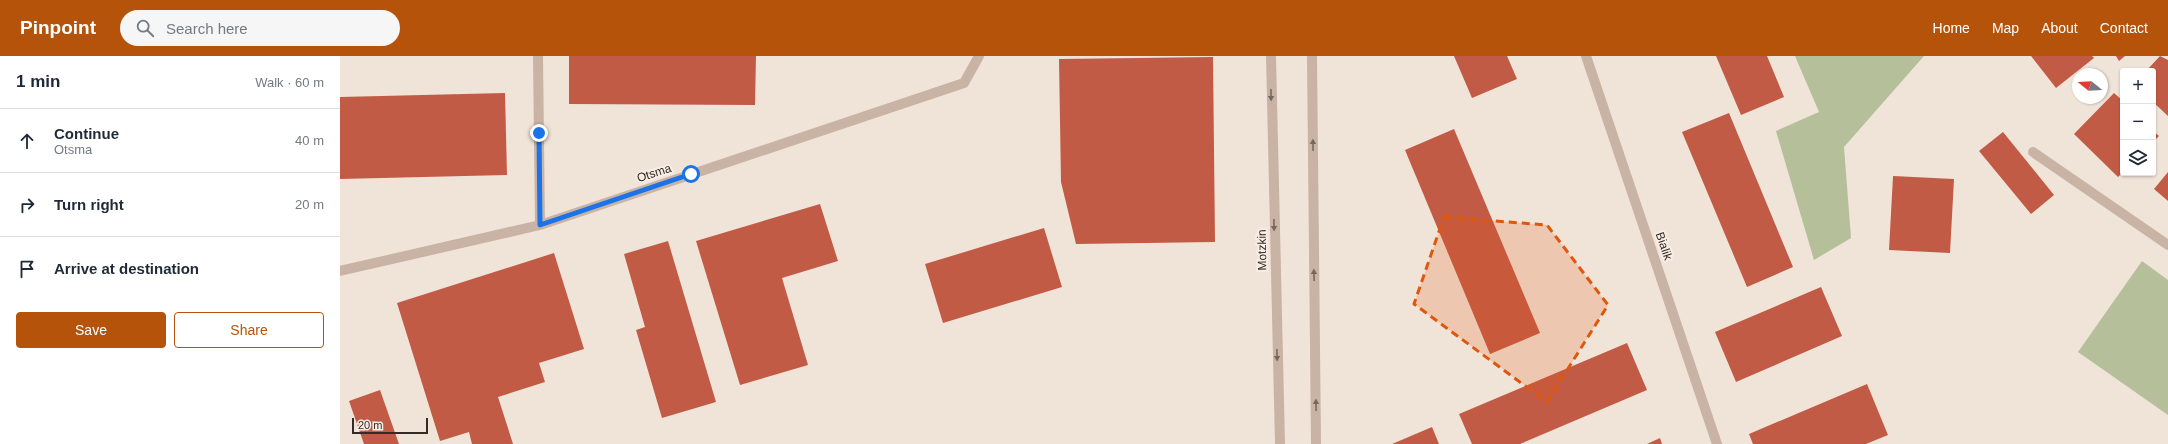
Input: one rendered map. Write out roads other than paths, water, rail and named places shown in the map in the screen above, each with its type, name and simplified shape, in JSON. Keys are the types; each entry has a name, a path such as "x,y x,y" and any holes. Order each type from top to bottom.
{"street":[{"path":"538,56 540,225"},
{"name":"Otsma","path":"340,271 540,225 964,84 980,56"},
{"name":"Motzkin","path":"1271,56 1280,444"},
{"path":"1312,56 1316,444"},
{"name":"Bialik","path":"1586,56 1717,444"},
{"path":"2033,152 2168,245"}]}
